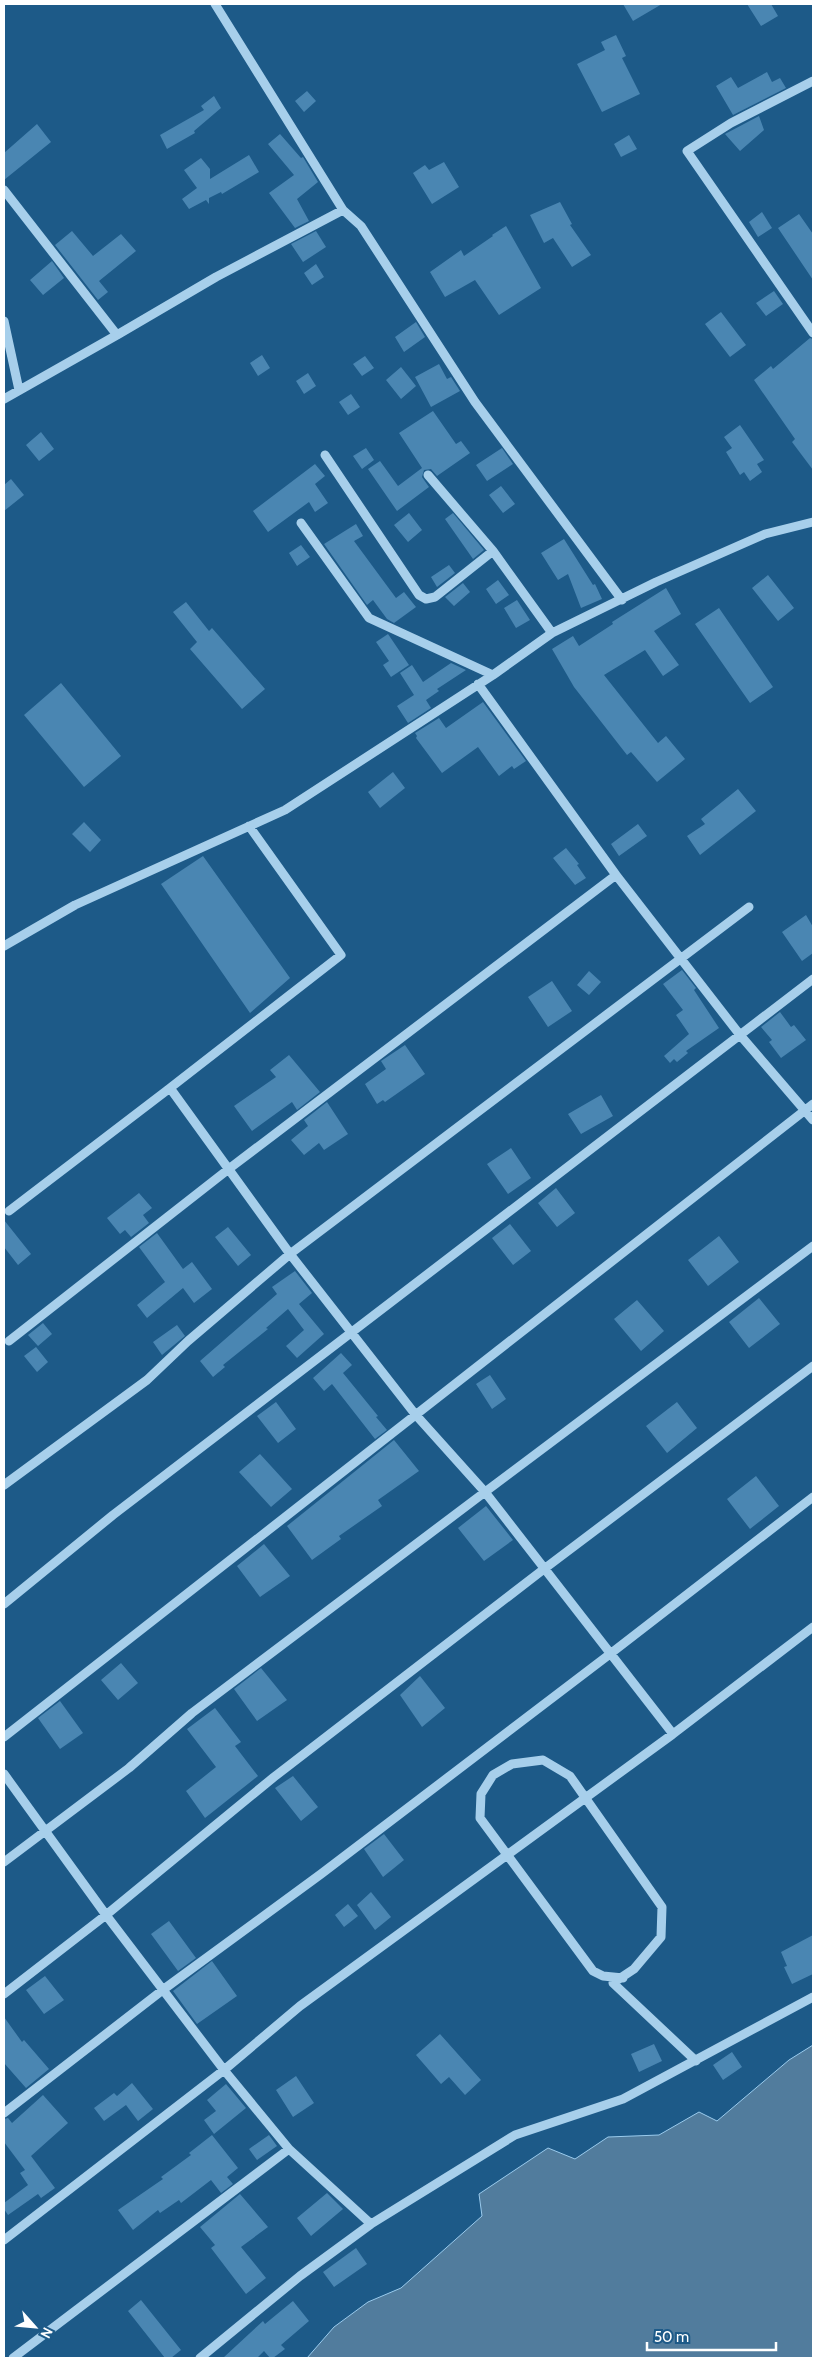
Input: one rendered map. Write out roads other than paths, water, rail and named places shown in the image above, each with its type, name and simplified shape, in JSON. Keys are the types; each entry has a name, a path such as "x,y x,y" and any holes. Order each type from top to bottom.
{"street":[{"path":"215,4 343,210 361,226 475,402 622,600"},
{"path":"813,81 730,124 688,151 813,333"},
{"path":"4,190 118,335"},
{"path":"4,399 216,277 343,210"},
{"path":"4,321 19,390"},
{"path":"325,456 419,595 426,599 435,598 493,551"},
{"path":"428,474 493,551 552,633"},
{"path":"4,946 75,905 285,810 493,675 552,633 656,582 765,534 813,522"},
{"path":"301,523 369,618 493,675"},
{"path":"478,684 616,875 680,959 740,1035 813,1120"},
{"path":"9,1211 341,955 249,826"},
{"path":"9,1341 230,1168 616,875"},
{"path":"4,1485 147,1380 188,1341 290,1254 749,907"},
{"path":"4,1604 113,1515 813,979"},
{"path":"170,1088 230,1168 290,1254 353,1332 415,1414 485,1492 673,1734"},
{"path":"4,1737 813,1104"},
{"path":"4,1862 128,1768 192,1713 813,1246"},
{"path":"4,1994 106,1915 274,1777 544,1569 813,1366"},
{"path":"4,2113 164,1989 321,1874 610,1654 813,1497"},
{"path":"4,2240 224,2070 300,2006 673,1734 813,1627"},
{"path":"623,1978 603,1976 593,1971 480,1818 481,1794 493,1775 512,1764 543,1760 570,1776 662,1907 661,1938 651,1952 623,1978 613,1983 696,2061"},
{"path":"4,1774 43,1831 224,2070 289,2148 371,2224"},
{"path":"200,2358 300,2276 371,2224 515,2135 623,2100 813,1996"},
{"path":"13,2358 289,2148"}],"water":[{"path":"813,2045 813,2358 307,2358 334,2327 368,2302 401,2288 482,2216 479,2194 548,2148 575,2159 608,2137 659,2135 699,2112 717,2121 789,2060"}]}
